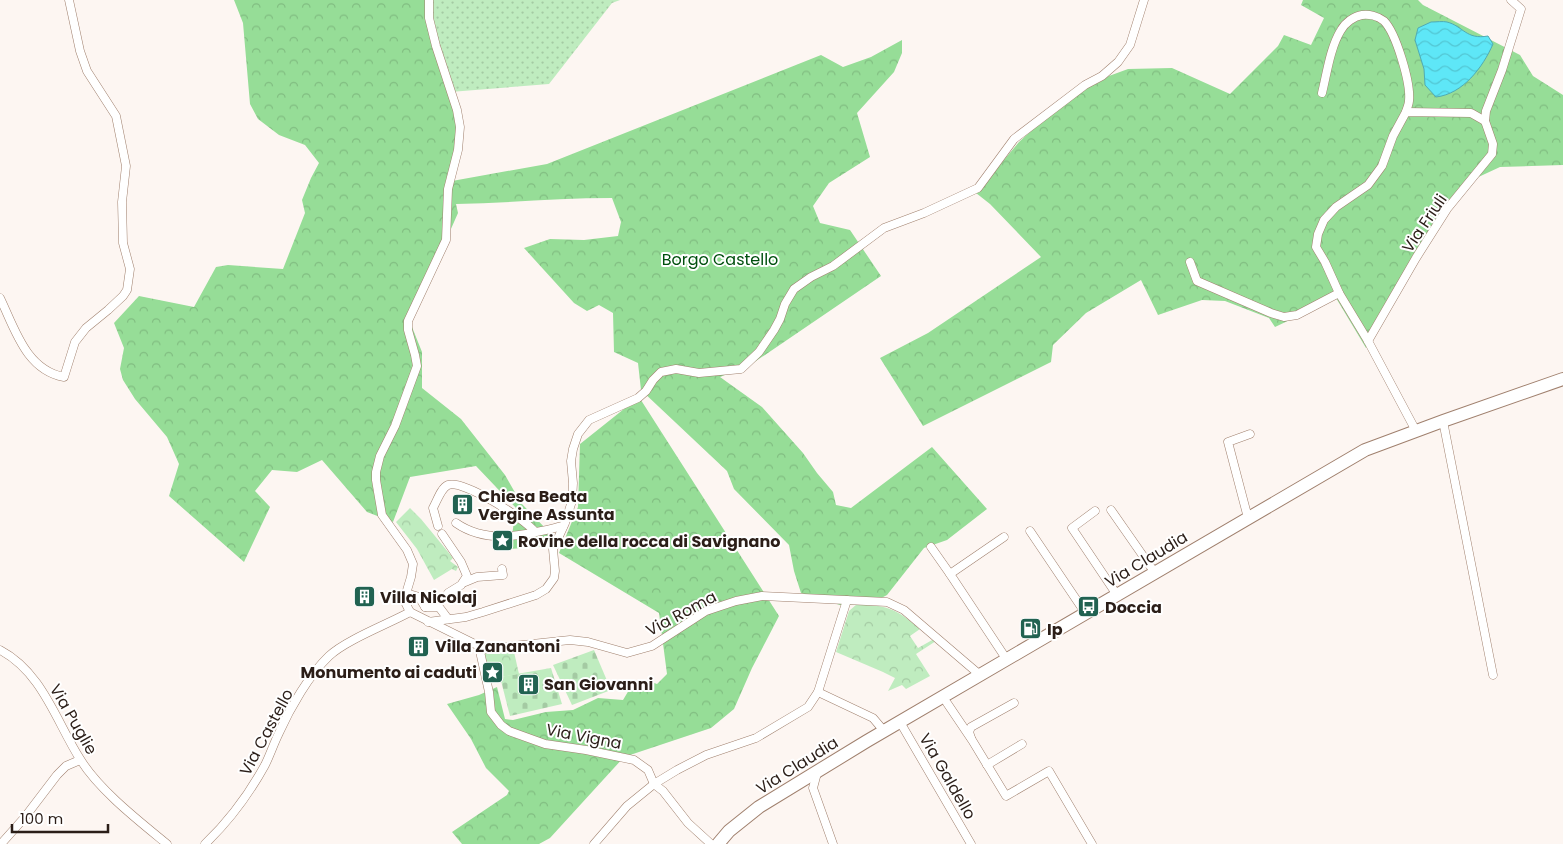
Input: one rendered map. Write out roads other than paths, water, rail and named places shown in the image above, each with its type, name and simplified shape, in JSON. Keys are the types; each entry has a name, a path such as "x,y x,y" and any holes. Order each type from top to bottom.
{"main road":[{"name":"Via Claudia","path":"718,844 729,831 759,808 817,771 1366,450 1442,421 1563,379"}],"street":[{"path":"0,298 24,349 40,366 52,374 64,377 76,342 86,328 108,310 126,290 130,269 123,244 122,210 126,166 116,116 87,71 80,50 69,0"},
{"path":"410,612 405,602 413,564 382,514 377,490 376,472 380,456 395,426 416,366 408,330 408,321 446,240 448,190 458,150 460,127 457,110 432,28 429,0"},
{"path":"428,622 484,612 536,595 546,589 554,578 553,550 564,526 572,501 571,461 573,449 578,434 589,420 638,398 661,372 676,368 699,374 740,369 759,352 774,330 780,319 784,304 794,289 811,277 833,266 884,228 924,213 978,188 1014,138 1085,85 1102,76 1118,62 1130,45 1144,0"},
{"path":"1406,112 1471,114 1485,121 1486,111 1502,70 1521,9 1511,0"},
{"path":"1322,93 1328,65 1341,30 1353,18 1360,15 1377,17 1384,22 1391,33 1405,73 1409,101 1406,112 1393,136 1382,166 1368,185 1336,207 1324,220 1318,234 1316,247 1339,293 1368,341 1416,431"},
{"name":"Via Friuli","path":"1368,341 1447,209 1492,154 1493,144 1485,121"},
{"path":"1190,262 1197,281 1271,313 1284,316 1297,315 1339,293"},
{"path":"1442,421 1493,675"},
{"path":"1248,518 1228,442 1250,434"},
{"path":"438,526 433,508 437,500 444,488 449,485 459,484 485,497 530,525 535,532"},
{"path":"1111,510 1154,573"},
{"path":"1095,511 1072,528 1117,595"},
{"path":"456,523 463,528 498,537 564,526"},
{"path":"1030,531 1086,614"},
{"path":"442,534 465,570 467,576 465,582"},
{"path":"950,574 1004,537"},
{"path":"931,547 1007,660"},
{"path":"448,593 477,577 503,575 502,569"},
{"path":"406,594 419,597 425,607"},
{"name":"Via Roma","path":"410,612 479,647 492,650 570,640 588,642 627,653 652,646 706,611 736,600 762,596 887,602 904,610 980,675"},
{"path":"425,607 437,599"},
{"path":"594,844 627,806 654,784 706,755 756,738 808,707 818,692 846,600"},
{"path":"425,607 439,607 448,619"},
{"name":"Via Castello","path":"205,844 219,831 246,797 266,763 279,732 298,698 330,656 348,644 410,612"},
{"name":"Via Vigna","path":"479,647 489,692 491,712 495,719 509,731 545,744 634,760 648,770 654,784 663,792 688,823 711,844"},
{"name":"Via Puglie","path":"0,650 14,659 29,673 47,698 80,760 108,792 167,844"},
{"path":"818,692 873,718 884,731"},
{"path":"947,703 1006,796 1049,771 1092,844"},
{"path":"972,740 969,732 971,727 1014,703"},
{"name":"Via Galdello","path":"900,722 972,844"},
{"path":"987,765 1022,744"},
{"path":"1,844 25,817 57,775 66,766 80,760"},
{"path":"817,771 813,788 833,844"},
{"path":"801,781 813,788"}],"water":[{"path":"1431,22 1447,22 1475,36 1488,36 1493,44 1484,62 1471,78 1455,91 1436,97 1425,85 1424,69 1415,40 1418,28"}],"place":[{"name":"Chiesa Beata Vergine Assunta","path":"462,505"},
{"name":"Rovine della rocca di Savignano","path":"502,541"},
{"name":"Villa Nicolaj","path":"364,597"},
{"name":"Doccia","path":"1089,607"},
{"name":"Ip","path":"1031,629"},
{"name":"Villa Zanantoni","path":"419,646"},
{"name":"Monumento ai caduti","path":"493,672"},
{"name":"San Giovanni","path":"528,684"}],"park label":[{"name":"Borgo Castello","path":"720,259"}]}
